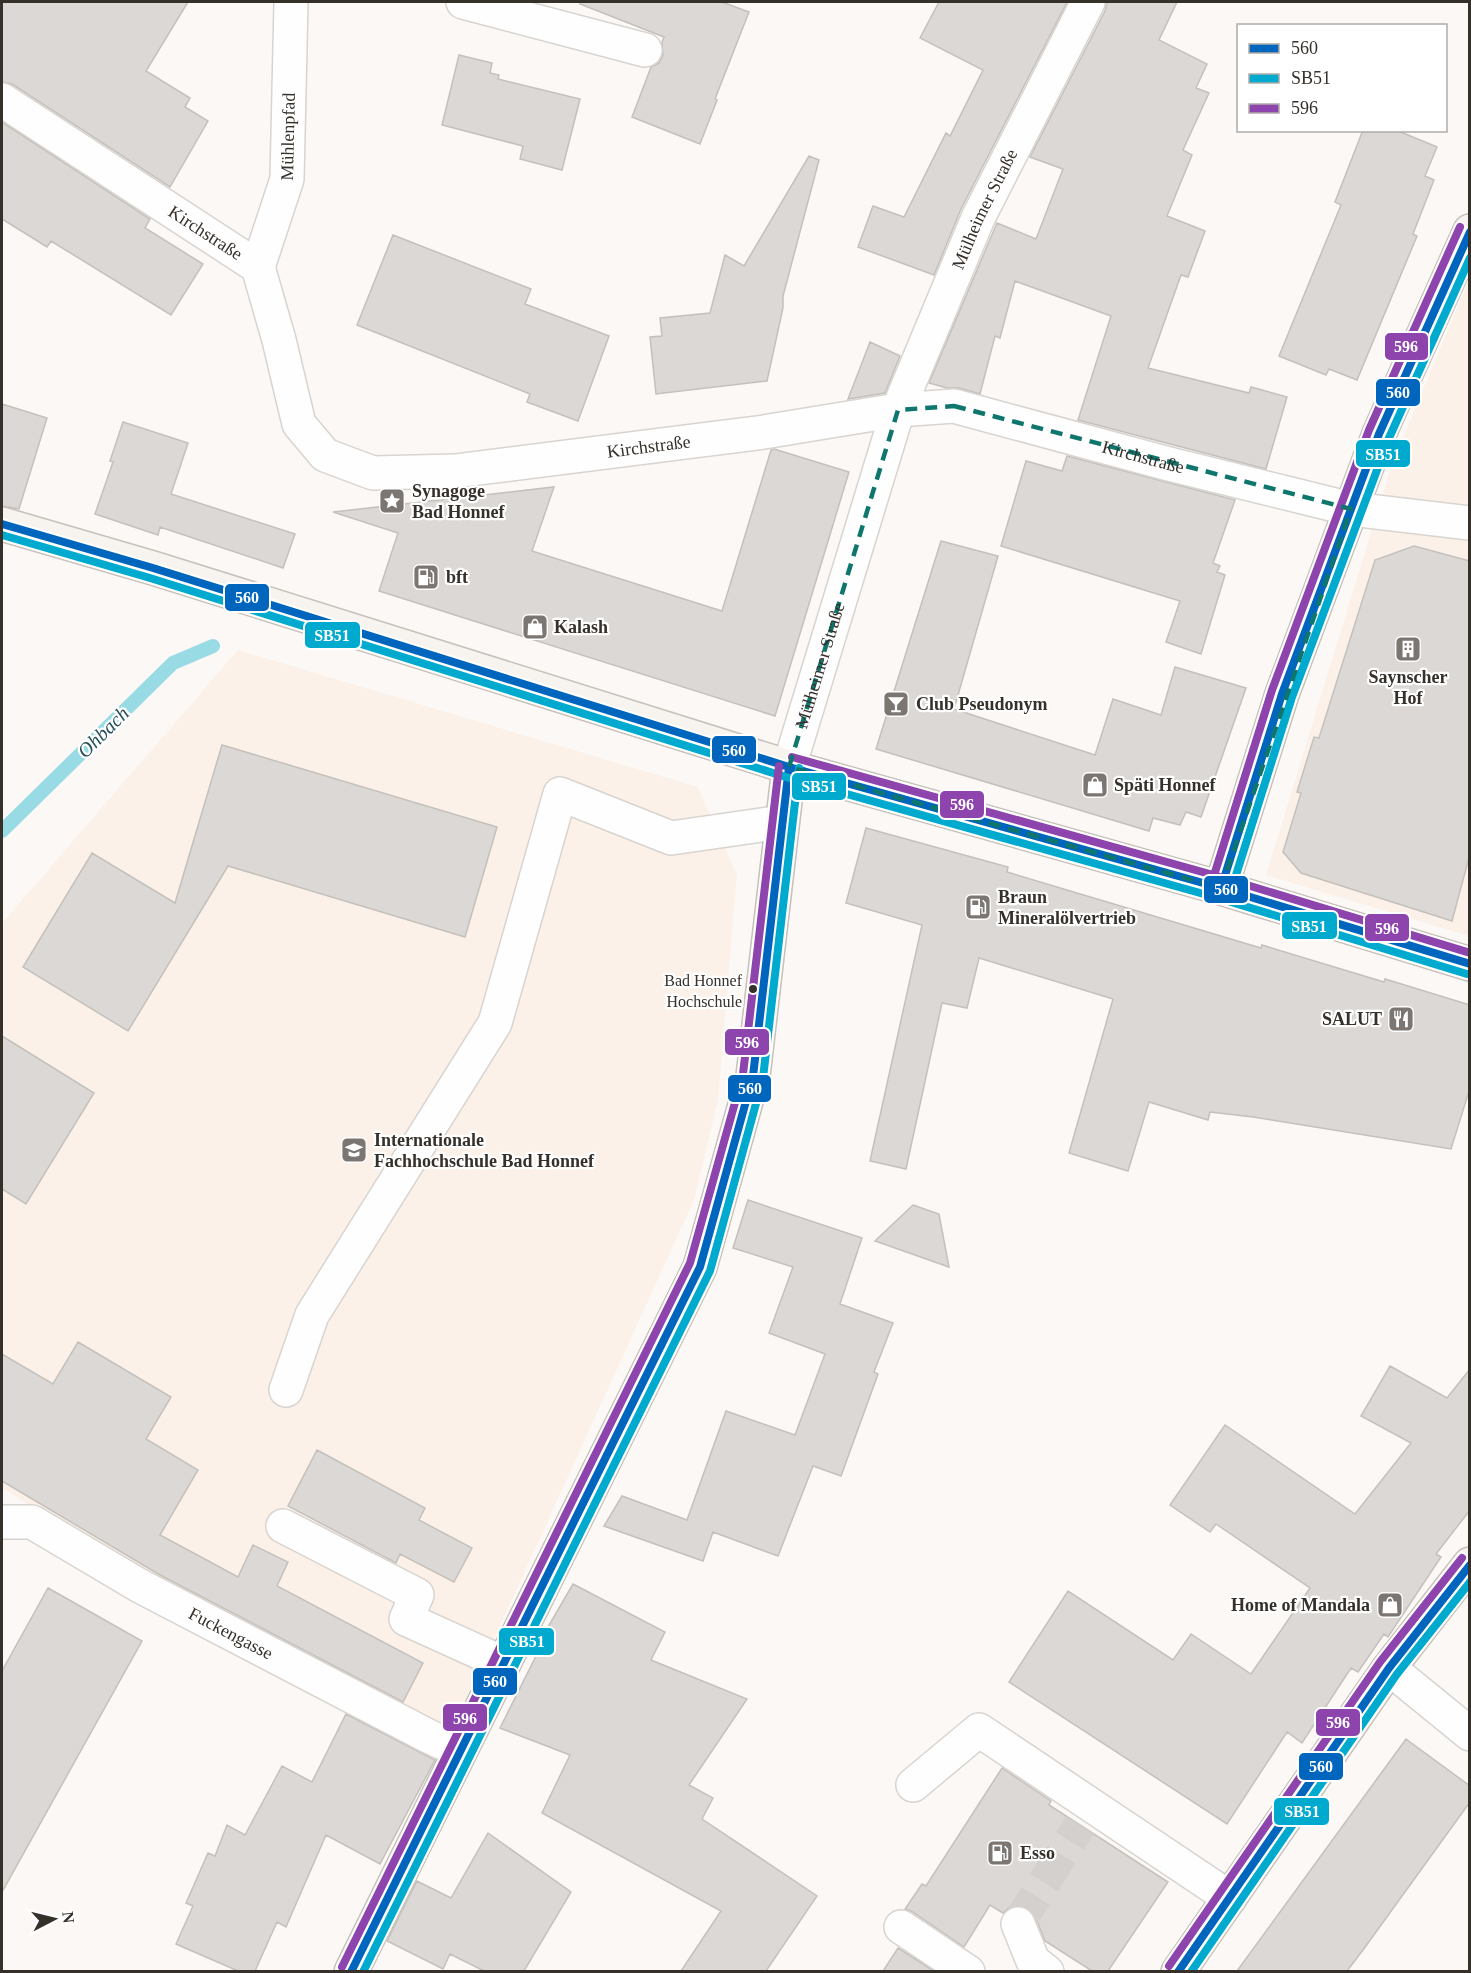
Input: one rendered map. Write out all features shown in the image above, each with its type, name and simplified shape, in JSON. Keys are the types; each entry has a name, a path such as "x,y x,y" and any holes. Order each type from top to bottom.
{"main road":[{"path":"1221,888 1282,694 1379,434 1470,231"},
{"path":"2,524 164,572 789,767 1221,888 1470,964"},
{"name":"Mülheimer Straße","path":"351,1971 700,1267 753,1076 789,767"},
{"path":"1179,1971 1389,1668 1470,1564"}],"street":[{"name":"Mühlenpfad","path":"258,267 287,179 291,2"},
{"path":"463,2 645,50"},
{"name":"Mülheimer Straße","path":"789,767 898,410 978,218 1088,2"},
{"name":"Kirchstraße","path":"2,100 258,267 279,340 299,424 325,454 373,473 455,471 764,432 898,410 954,406 1165,463 1351,508 1470,523"},
{"path":"286,1390 312,1315 495,1023 560,794 671,838 782,822"},
{"name":"Fuckengasse","path":"2,1522 33,1522 140,1586 428,1736 460,1750"},
{"path":"283,1526 417,1595 406,1619 503,1663"},
{"path":"1389,1668 1470,1734"},
{"path":"912,1785 979,1730 1086,1816 1230,1898"},
{"path":"1018,1924 1033,1961 1047,1971"},
{"path":"901,1928 968,1971"}],"highlighted area":[{"path":"954,406 1351,509 1221,888 789,767 898,410"}],"shaded area":[{"name":"Saynscher Hof","path":"1469,280 1469,936 1266,875 1392,464"},
{"name":"Internationale Fachhochschule Bad Honnef","path":"238,650 698,787 737,875 718,1100 694,1200 448,1740 149,1580 2,1488 2,923"}],"building":[{"path":"2,2 188,2 146,71 190,98 185,107 208,121 170,187 12,84 2,82"},
{"path":"580,2 722,2 749,12 700,144 632,117 651,67 659,63 663,55 664,37 580,4"},
{"path":"939,2 1067,2 961,209 934,275 858,247 873,206 904,217 946,133 950,136 983,70 920,38"},
{"path":"1107,2 1177,2 1159,40 1207,64 1196,88 1209,93 1183,150 1192,155 1167,216 1205,231 1188,277 1181,275 1148,368 1249,393 1251,387 1287,397 1266,469 1078,420 1111,316 1015,281 1000,338 995,336 980,394 929,383 997,223 1036,239 1063,169 1030,157 1105,11"},
{"path":"459,55 492,63 490,73 499,75 498,79 580,99 562,170 520,159 523,146 442,125"},
{"path":"2,122 150,219 145,228 203,264 171,315 51,241 47,247 2,219"},
{"path":"1362,132 1401,132 1437,147 1425,176 1434,180 1413,234 1417,236 1357,380 1329,369 1326,375 1279,356 1341,205 1335,202"},
{"path":"809,156 819,160 783,296 783,308 767,381 656,394 650,337 662,336 660,318 710,313 725,255 744,266"},
{"path":"393,235 531,289 525,304 609,336 578,421 527,402 530,394 357,325"},
{"path":"870,342 900,356 885,393 848,399"},
{"path":"2,404 47,418 19,509 2,506"},
{"path":"123,422 188,443 171,494 295,534 283,568 160,527 158,535 95,514 113,462 110,461"},
{"path":"771,450 849,472 775,716 379,591 398,533 333,512 554,487 532,551 722,611"},
{"path":"1067,456 1235,500 1213,563 1220,566 1217,572 1225,575 1201,654 1166,642 1180,601 1001,546 1026,461 1062,471"},
{"path":"941,541 998,556 954,709 1095,755 1113,699 1161,715 1175,667 1246,688 1201,817 1186,812 1180,825 1153,818 1149,831 876,749"},
{"name":"Saynscher Hof","path":"1414,546 1470,561 1470,854 1452,921 1301,873 1283,852 1301,793 1297,792 1314,737 1319,738 1375,560"},
{"path":"222,745 497,827 465,937 228,866 128,1031 23,967 92,853 175,903"},
{"path":"866,828 1008,867 1007,872 1261,948 1262,945 1470,1005 1470,1088 1451,1149 1253,1117 1210,1112 1208,1120 1149,1102 1128,1171 1069,1153 1113,999 979,958 967,1008 942,1003 906,1169 870,1161 922,925 846,903"},
{"path":"2,1036 94,1093 26,1204 2,1189"},
{"path":"748,1200 862,1238 840,1304 893,1323 874,1372 878,1374 841,1476 813,1466 778,1556 713,1532 703,1561 604,1526 622,1496 687,1520 726,1411 795,1435 825,1354 769,1333 793,1267 733,1248"},
{"path":"913,1205 939,1214 949,1267 875,1241"},
{"path":"78,1342 171,1397 146,1439 198,1470 160,1535 238,1577 253,1545 288,1562 277,1586 423,1663 403,1702 160,1575 2,1481 2,1354 53,1384"},
{"path":"1390,1366 1447,1398 1470,1369 1470,1510 1436,1554 1441,1557 1388,1637 1384,1634 1358,1672 1351,1668 1302,1743 1287,1732 1227,1824 1009,1682 1068,1591 1173,1660 1191,1634 1251,1674 1310,1588 1216,1524 1210,1532 1170,1505 1225,1425 1355,1514 1411,1443 1361,1416"},
{"path":"317,1450 425,1508 419,1520 472,1548 454,1582 400,1554 396,1563 288,1506"},
{"path":"573,1584 665,1632 651,1660 747,1699 689,1785 713,1798 702,1819 817,1896 766,1971 681,1971 721,1911 542,1813 570,1755 500,1728 550,1628 548,1627"},
{"path":"48,1588 142,1641 2,1892 2,1671"},
{"path":"346,1714 435,1760 380,1864 326,1835 286,1927 277,1922 255,1971 238,1971 176,1944 193,1906 186,1903 208,1853 215,1856 227,1825 245,1835 282,1766 312,1782"},
{"path":"1406,1739 1470,1786 1470,1802 1363,1950 1347,1971 1237,1971"},
{"path":"1002,1768 1051,1801 1049,1805 1168,1882 1108,1971 1092,1971 1045,1941 1035,1916 1030,1910 1021,1906 1010,1907 1003,1913 990,1905 964,1947 905,1909 922,1884 926,1886"},
{"path":"488,1833 571,1892 524,1971 484,1971 450,1954 443,1969 387,1941 417,1881 451,1898"},
{"path":"898,1948 934,1971 883,1971"}],"waterway":[{"name":"Ohbach","path":"2,831 173,663 213,646"}],"tunnel":[{"path":"1018,1924 1080,1825"}],"transit line":[{"name":"596","path":"1211,885 1272,690 1369,430 1460,227"},
{"name":"560","path":"1221,888 1282,694 1379,434 1470,232"},
{"name":"SB51","path":"1231,891 1292,697 1389,438 1470,258"},
{"name":"560","path":"2,524 153,568 789,767 1221,888 1470,964"},
{"name":"SB51","path":"2,535 150,578 786,777 1218,898 1467,974"},
{"name":"596","path":"792,757 1224,878 1470,953"},
{"name":"596","path":"342,1967 690,1263 743,1074 779,766"},
{"name":"560","path":"351,1972 700,1267 753,1076 789,767"},
{"name":"SB51","path":"363,1972 710,1271 763,1078 799,768"},
{"name":"596","path":"1169,1966 1380,1662 1462,1558"},
{"name":"560","path":"1178,1972 1389,1668 1470,1565"},
{"name":"SB51","path":"1191,1972 1397,1674 1470,1582"}],"place":[{"name":"Synagoge Bad Honnef","path":"392,501"},
{"name":"bft","path":"426,577"},
{"name":"Kalash","path":"535,627"},
{"name":"Saynscher Hof","path":"1408,649"},
{"name":"Club Pseudonym","path":"896,704"},
{"name":"Späti Honnef","path":"1095,785"},
{"name":"Braun Mineralölvertrieb","path":"978,907"},
{"name":"Bad Honnef Hochschule","path":"753,989"},
{"name":"SALUT","path":"1401,1019"},
{"name":"Internationale Fachhochschule Bad Honnef","path":"354,1150"},
{"name":"Home of Mandala","path":"1390,1605"},
{"name":"Esso","path":"1000,1853"}]}
